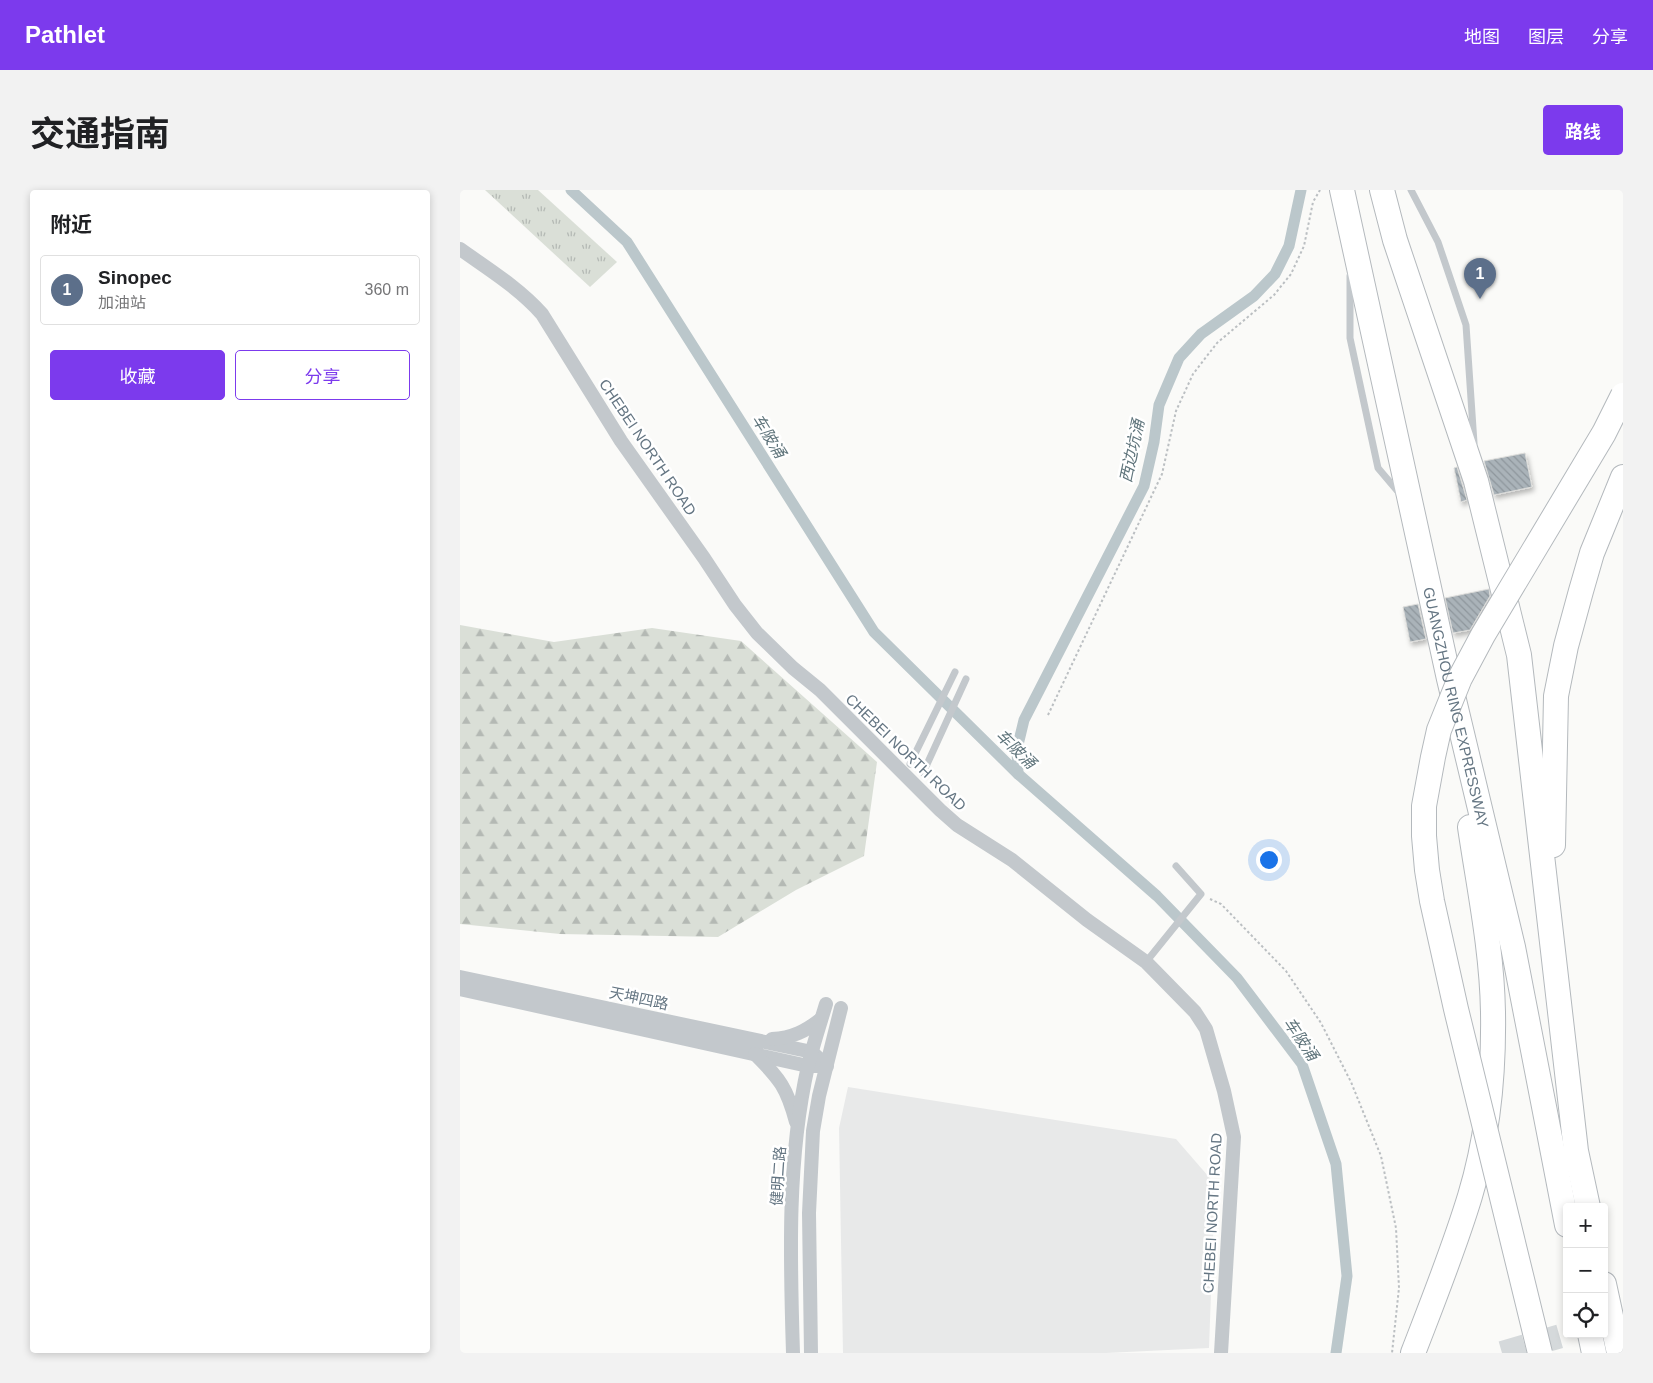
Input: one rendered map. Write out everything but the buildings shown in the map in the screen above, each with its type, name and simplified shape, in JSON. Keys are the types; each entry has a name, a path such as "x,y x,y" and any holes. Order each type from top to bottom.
{"highway":[{"name":"GUANGZHOU RING EXPRESSWAY","path":"1340,190 1449,679 1513,947 1563,1204"},
{"path":"1382,190 1395,240 1476,481 1519,655 1576,1151 1587,1203"},
{"path":"1399,190 1414,294"},
{"path":"1540,1353 1456,1009 1432,901 1426,870 1424,806 1439,730 1460,678 1483,635 1604,433 1623,396"},
{"path":"1551,937 1556,696 1566,646 1592,553 1623,477"},
{"path":"1414,1353 1471,1195 1486,1124 1492,1057 1493,1011 1490,972 1449,679"},
{"path":"1606,1293 1619,1353"},
{"path":"1591,1338 1594,1353"}],"street":[{"name":"CHEBEI NORTH ROAD","path":"460,249 521,294 542,314 622,441 735,605 757,633 793,668 820,690 957,825 1012,860 1087,920 1146,962 1195,1012 1206,1029 1232,1125 1234,1147 1221,1353"},
{"name":"天坤四路","path":"460,977 812,1052"},
{"name":"天坤四路","path":"460,990 808,1066 827,1066"},
{"name":"健明二路","path":"793,1353 792,1215 798,1129 808,1066 826,1004"},
{"path":"811,1353 809,1281 810,1165 813,1131 841,1008"},
{"path":"758,1040 782,1039 792,1036 806,1030 821,1019"},
{"path":"812,1052 827,1066"},
{"path":"754,1054 781,1082 798,1129"},
{"path":"785,1353 792,1334"}],"lane":[{"path":"1411,190 1438,242 1466,325 1476,481"},
{"path":"910,764 955,672"},
{"path":"924,773 966,679"},
{"path":"1146,962 1201,894 1176,866"},
{"path":"826,1004 841,1008"}],"path":[{"path":"1048,714 1162,474 1176,411 1193,374 1216,343 1274,295 1291,274 1304,246 1314,202 1320,190"},
{"path":"1201,894 1221,904 1286,971 1321,1023 1351,1082 1381,1156 1396,1228 1398,1288 1392,1353"}],"shaded area":[{"path":"848,1087 1176,1139 1215,1184 1209,1348 1106,1353 843,1353 839,1128"}],"green space":[{"path":"485,190 538,190 617,262 590,287"},
{"path":"460,625 554,642 652,628 741,641 877,762 864,856 796,890 718,937 560,934 460,924"}],"waterway":[{"name":"车陂涌","path":"571,190 627,242 874,632 1018,774 1157,896 1237,978 1302,1064 1336,1164 1347,1276 1336,1353"},
{"name":"西边坑涌","path":"1018,774 1017,749 1024,720 1144,486 1154,442 1159,405 1179,358 1201,334 1254,296 1275,274 1289,246 1301,190"}],"tunnel":[{"path":"1502,1353 1563,1335"}],"place":[{"name":"Sinopec","path":"1480,299"}]}
